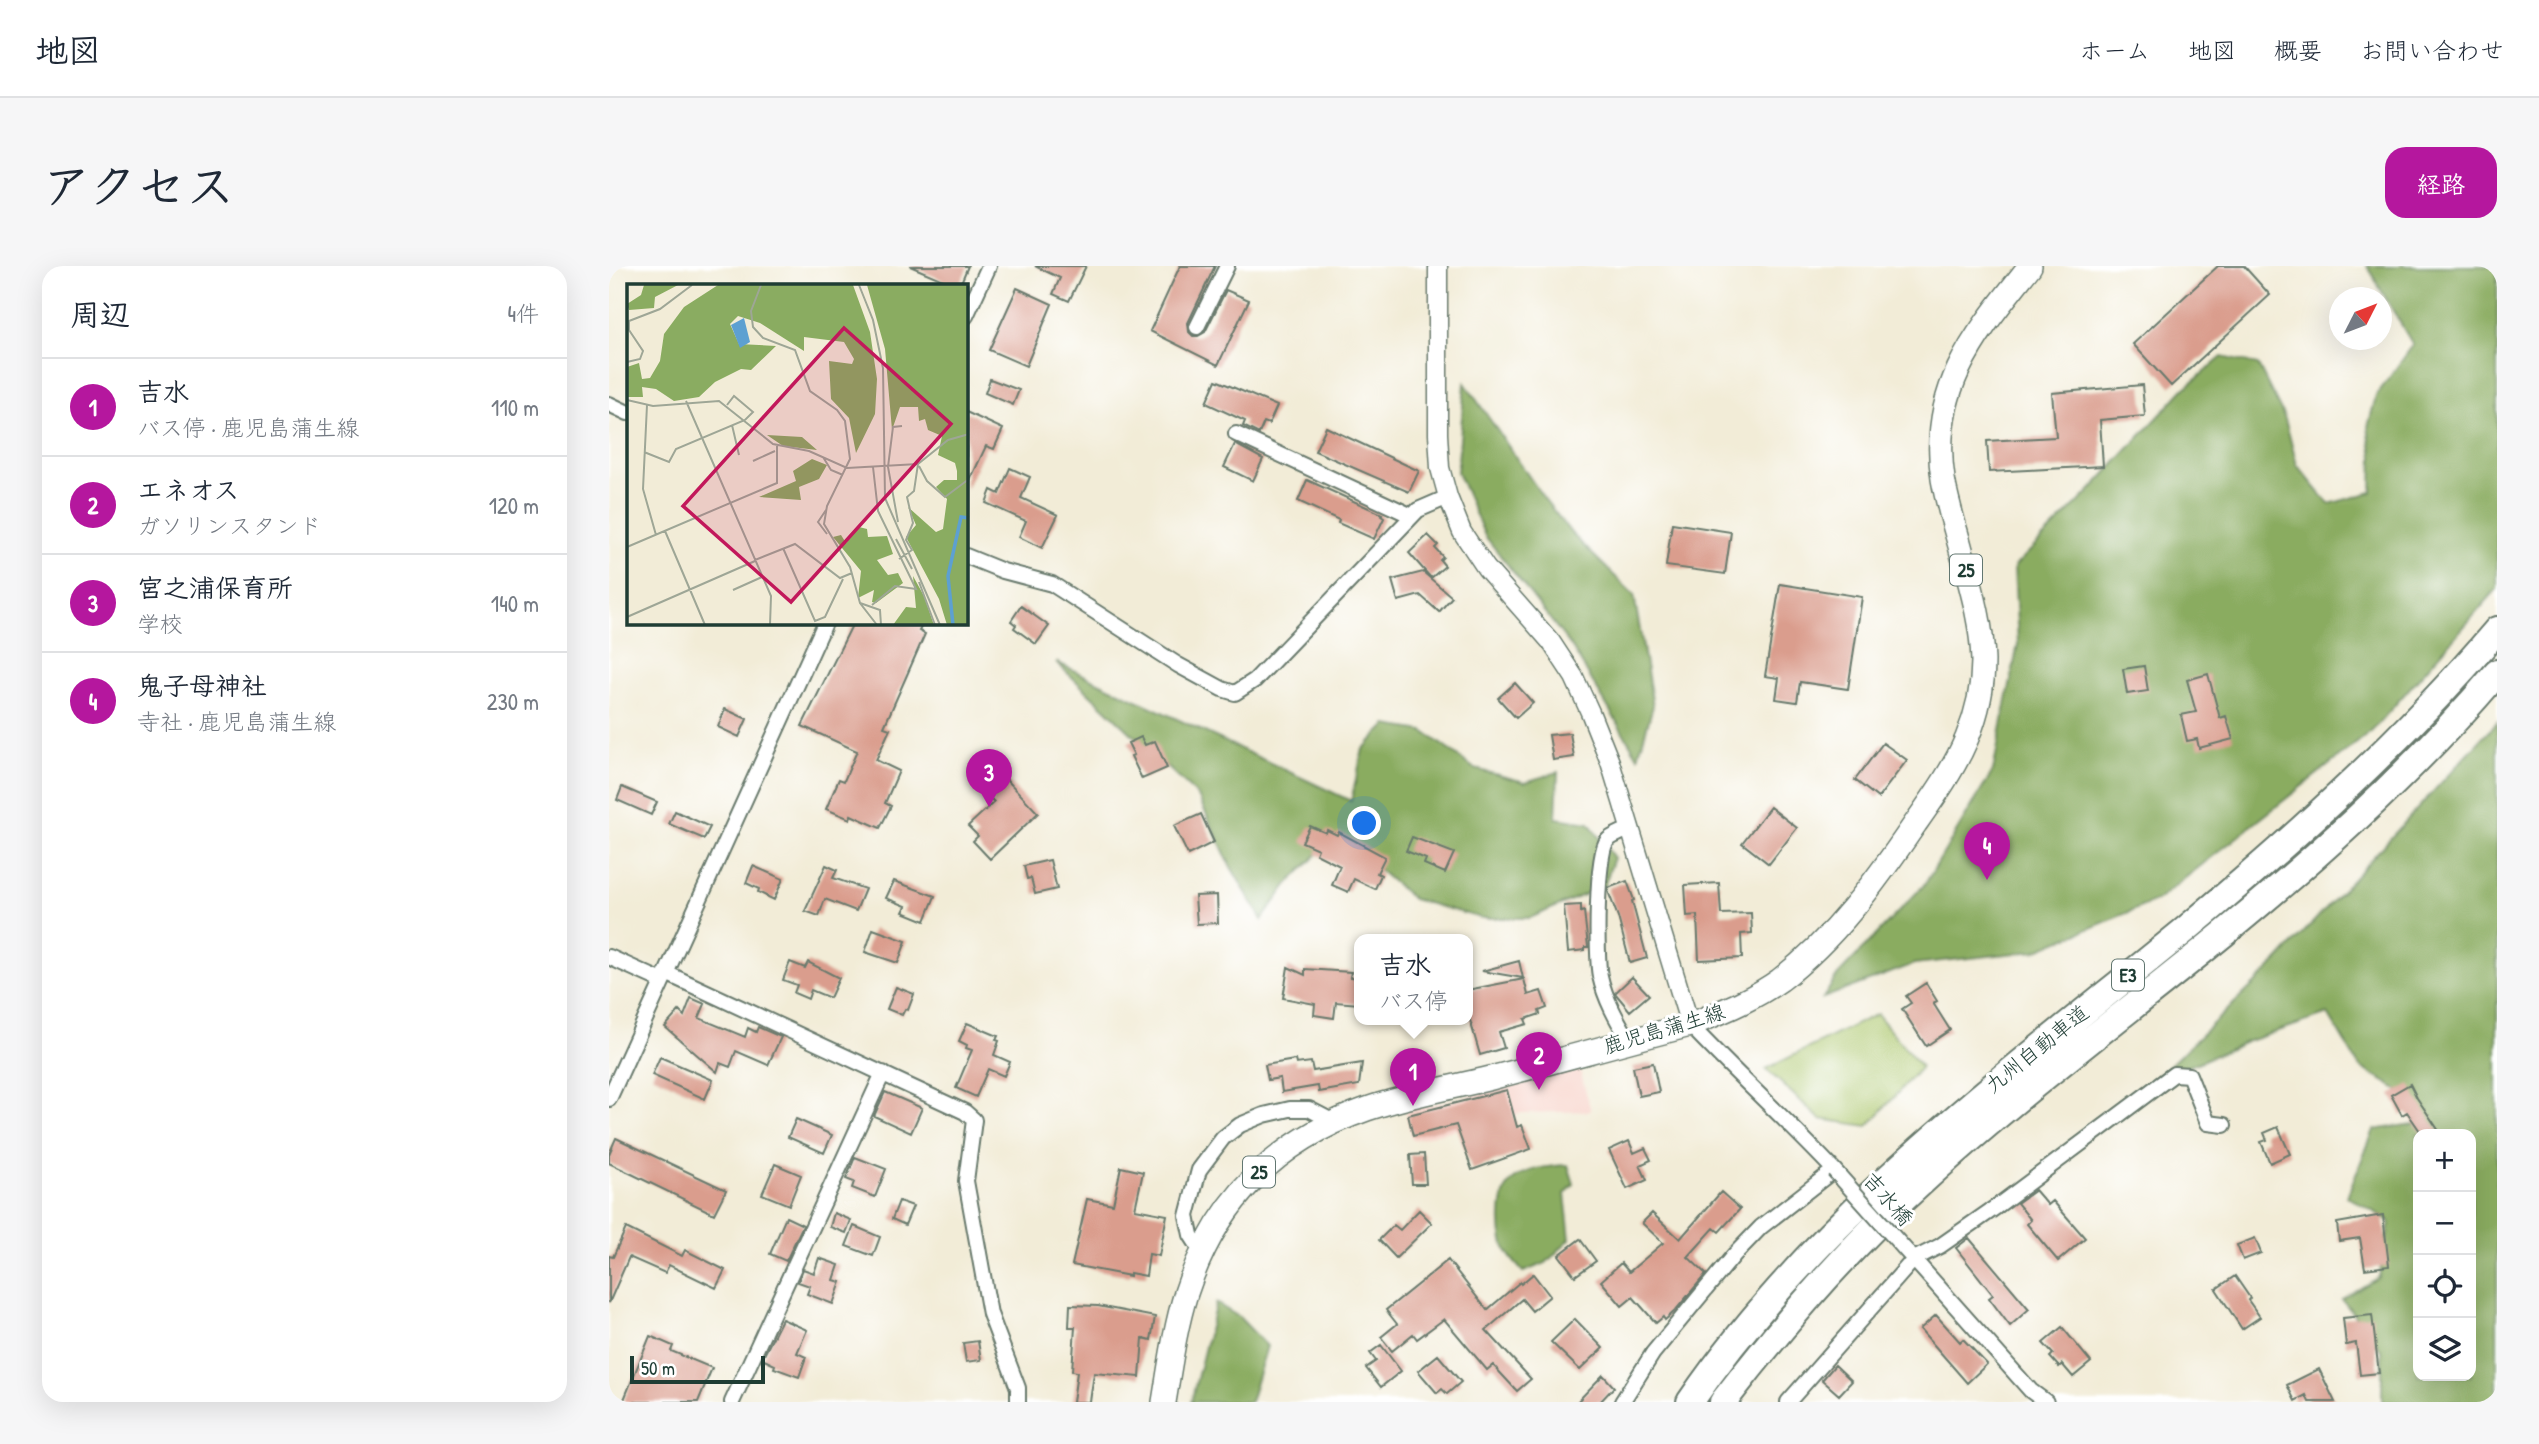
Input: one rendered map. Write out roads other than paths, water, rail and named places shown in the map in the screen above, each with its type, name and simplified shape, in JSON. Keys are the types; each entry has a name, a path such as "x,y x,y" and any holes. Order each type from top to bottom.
{"highway":[{"name":"九州自動車道","path":"1690,1402 1754,1316 1819,1244 1980,1094 2184,930 2293,838 2379,759 2448,688 2497,630"},
{"name":"九州自動車道","path":"1723,1402 1775,1335 1838,1264 1923,1180 2311,860 2396,779 2497,673"}],"main road":[{"name":"鹿児島蒲生線","path":"1164,1402 1174,1340 1186,1294 1202,1252 1220,1218 1244,1187 1272,1160 1305,1137 1334,1122 1402,1098 1690,1025 1731,1009 1781,979 1820,945 1881,873 1938,791 1968,738 1979,700 1983,660 1979,619 1943,477 1942,425 1946,401 1963,356 1979,330 2030,266"}],"street":[{"path":"968,312 989,266"},
{"path":"1198,327 1227,266"},
{"path":"1438,266 1438,434 1440,468 1448,497 1462,532 1486,568 1551,642 1574,677 1610,762 1690,1025"},
{"path":"609,404 627,413"},
{"path":"1236,434 1412,516"},
{"path":"968,557 1003,571 1052,584 1178,665 1235,694 1255,680 1418,510 1448,497"},
{"path":"609,1099 824,625"},
{"path":"1629,1040 1613,1012 1600,975 1597,937 1601,854 1607,841 1630,828"},
{"path":"609,957 664,977 883,1073 965,1112 974,1120 966,1181 990,1314 1018,1388 1018,1402"},
{"name":"吉水橋","path":"1690,1025 1742,1080 1786,1118 2031,1391 2046,1402"},
{"path":"732,1402 883,1073"},
{"path":"1788,1402 1912,1257 1940,1246 1996,1207 2174,1074 2189,1075 2208,1123 2224,1125"},
{"path":"1202,1252 1191,1235 1187,1216 1199,1170 1223,1138 1240,1125 1264,1115 1290,1109 1309,1109 1334,1122"},
{"path":"1622,1402 1653,1353 1734,1255 1761,1227 1834,1170"}],"place":[{"name":"宮之浦保育所","path":"989,807"},
{"name":"鬼子母神社","path":"1987,880"},
{"name":"エネオス","path":"1539,1090"},
{"name":"吉水","path":"1413,1106"}]}
